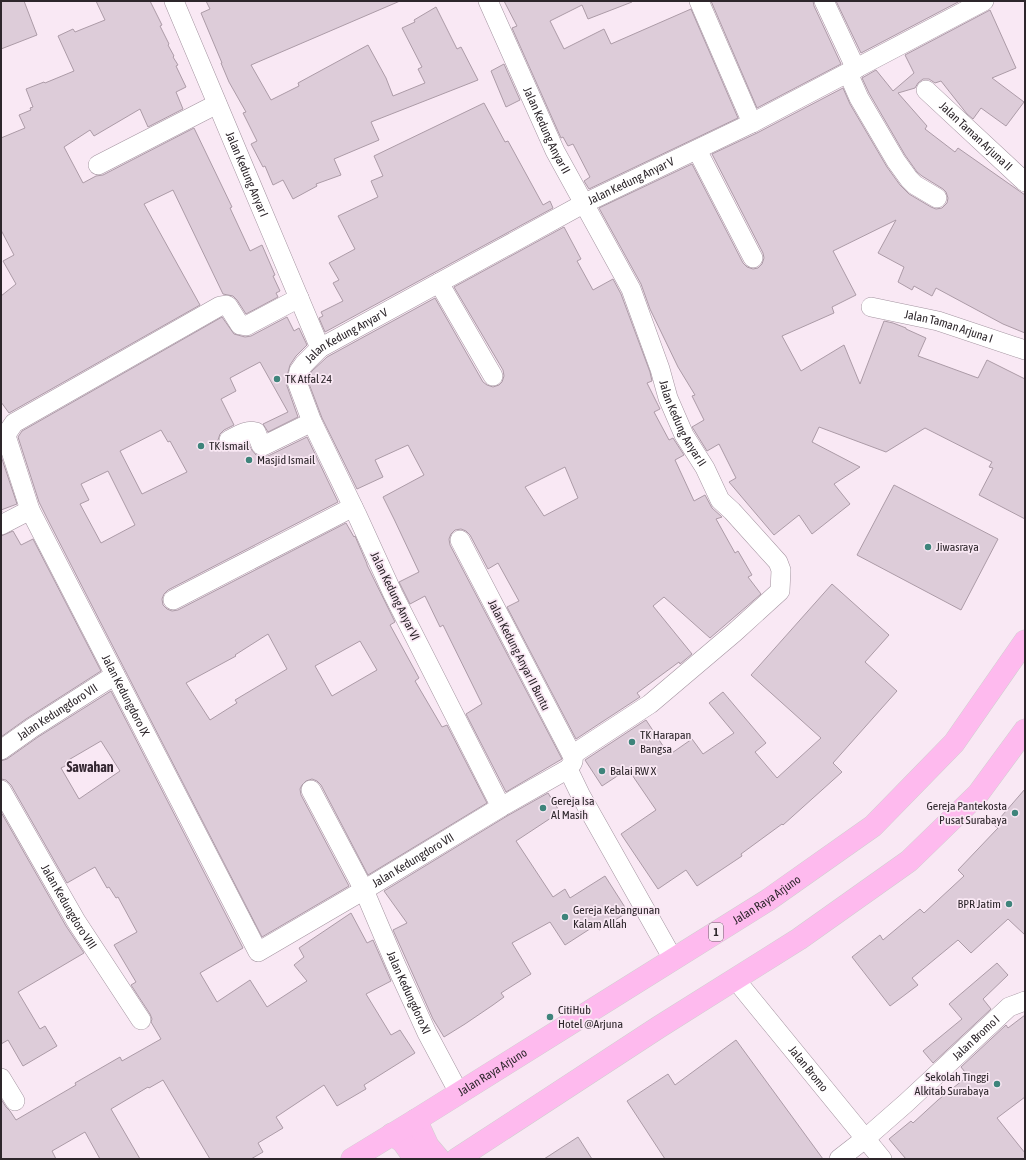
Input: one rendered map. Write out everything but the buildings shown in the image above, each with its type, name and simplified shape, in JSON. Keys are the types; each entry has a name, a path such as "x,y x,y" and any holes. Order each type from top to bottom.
{"highway":[{"name":"Jalan Raya Arjuno","path":"352,1159 768,900 873,826 954,743 1025,641"},
{"path":"457,1159 600,1065 799,939 909,861 978,794 1025,730"},
{"path":"416,1120 428,1146 439,1159"},
{"path":"392,1134 403,1142 415,1159"}],"street":[{"name":"Jalan Kedung Anyar I","path":"174,1 320,348"},
{"name":"Jalan Kedung Anyar II","path":"488,1 554,151 631,289 660,369 668,398 684,435 705,468 720,500 732,511 778,562 781,570 780,591 735,632 650,704 570,762"},
{"path":"699,1 752,123"},
{"path":"824,1 852,71 859,98 896,161 909,179 915,185 938,198"},
{"name":"Jalan Kedung Anyar V","path":"298,382 299,371 320,348 584,204 752,123 984,1"},
{"name":"Jalan Taman Arjuna II","path":"926,90 1025,182"},
{"path":"98,165 218,104"},
{"path":"697,150 753,258"},
{"path":"439,283 492,376"},
{"name":"Jalan Kedungdoro IX","path":"258,952 30,510 7,439 7,433 14,423 220,306 228,306 240,325 246,326 299,298"},
{"name":"Jalan Taman Arjuna I","path":"871,307 938,321 1025,350"},
{"name":"Jalan Kedung Anyar VI","path":"298,382 312,422 393,594 501,807"},
{"path":"229,440 249,431 253,431 256,432 261,445 263,446 312,422"},
{"path":"173,600 353,507"},
{"path":"1,525 30,510"},
{"name":"Jalan Kedung Anyar II Buntu","path":"460,540 570,762"},
{"name":"Jalan Kedungdoro VII","path":"1,750 32,728 115,675"},
{"path":"570,762 581,796 674,959"},
{"name":"Jalan Kedungdoro VII","path":"258,952 501,807 570,762"},
{"name":"Jalan Kedungdoro VIII","path":"1,790 76,921 141,1020"},
{"name":"Jalan Kedungdoro XI","path":"311,790 364,890 427,1033 459,1093"},
{"name":"Jalan Bromo","path":"735,979 882,1159"},
{"name":"Jalan Bromo I","path":"840,1159 906,1103 1009,1007 1025,1001"},
{"path":"1,1078 15,1101"}],"place":[{"name":"TK Atfal 24","path":"277,379"},
{"name":"TK Ismail","path":"201,446"},
{"name":"Masjid Ismail","path":"249,460"},
{"name":"Jiwasraya","path":"928,547"},
{"name":"TK Harapan Bangsa","path":"632,742"},
{"name":"Balai RW X","path":"602,771"},
{"name":"Gereja Isa Al Masih","path":"543,808"},
{"name":"Gereja Pantekosta Pusat Surabaya","path":"1015,813"},
{"name":"BPR Jatim","path":"1009,904"},
{"name":"Gereja Kebangunan Kalam Allah","path":"565,917"},
{"name":"CitiHub Hotel @Arjuna","path":"550,1017"},
{"name":"Sekolah Tinggi Alkitab Surabaya","path":"997,1084"}],"district":[{"name":"Sawahan","path":"90,767"}]}
